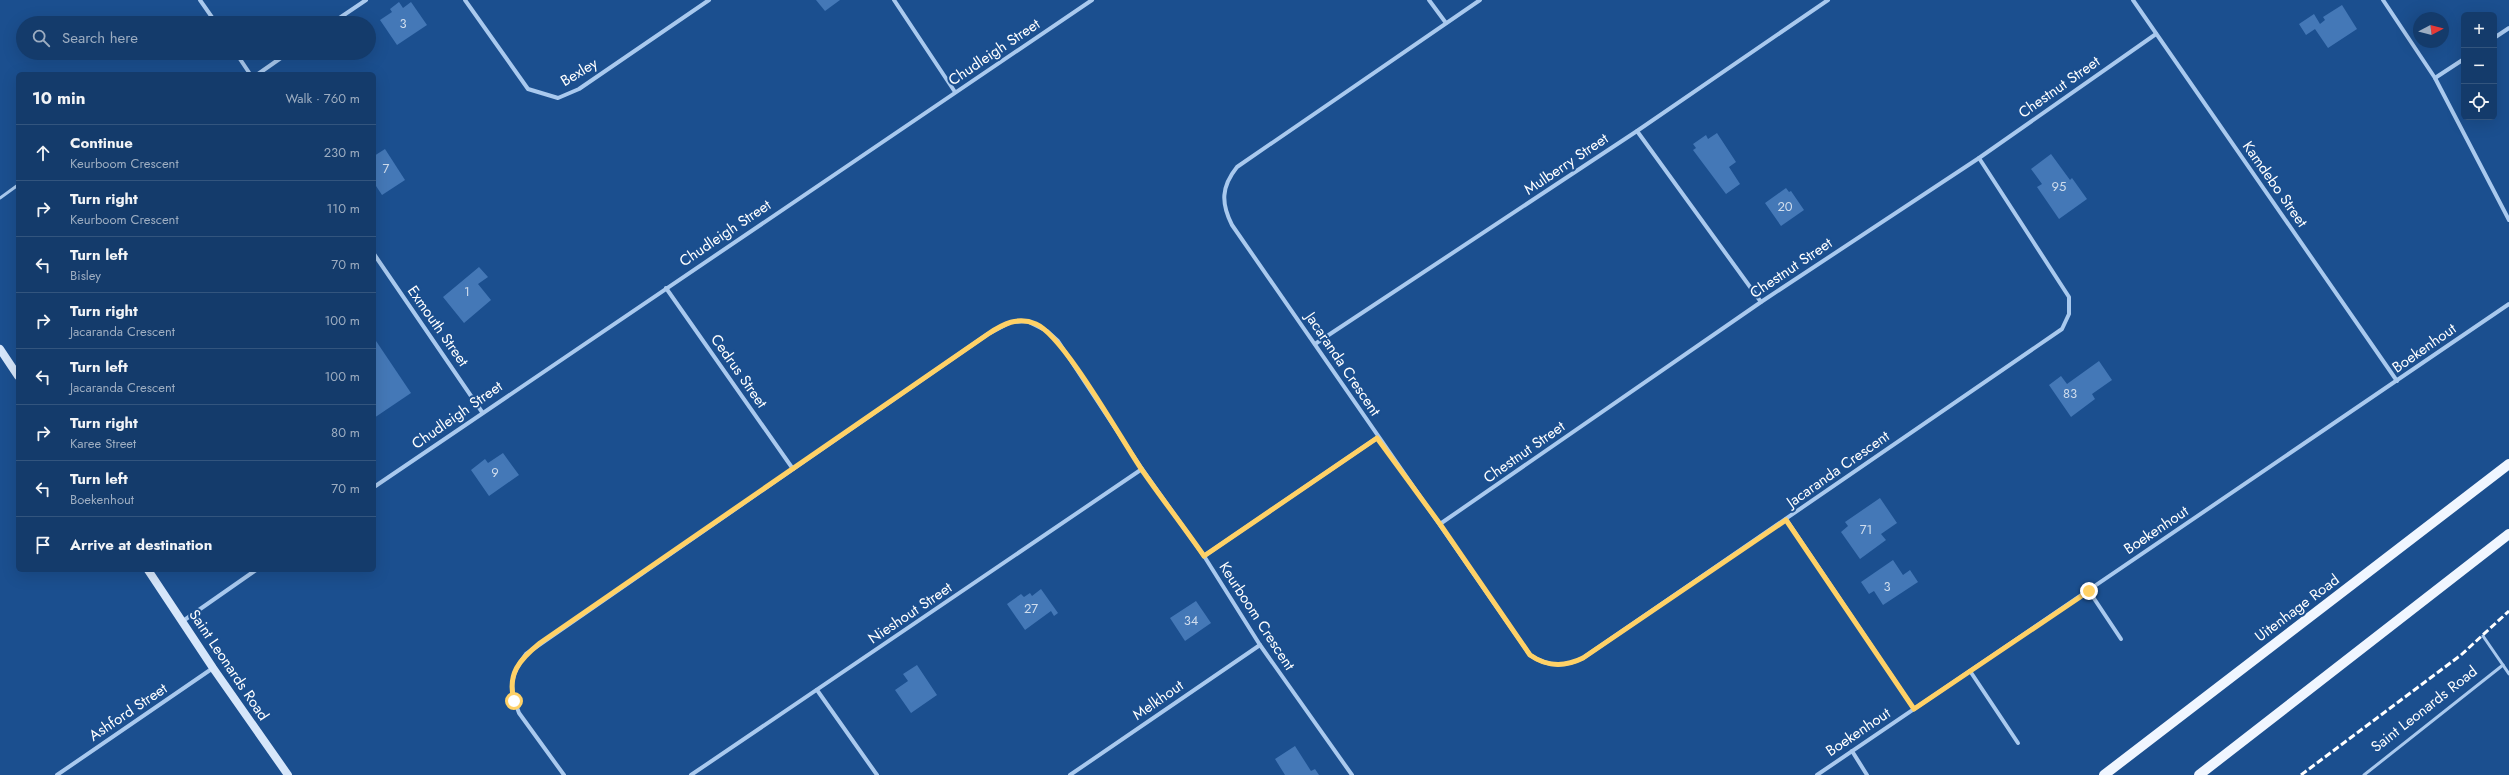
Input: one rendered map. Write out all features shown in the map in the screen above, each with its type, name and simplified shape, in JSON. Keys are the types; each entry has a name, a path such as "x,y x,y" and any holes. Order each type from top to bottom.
{"main road":[{"name":"Uitenhage Road","path":"2104,775 2509,464"},
{"path":"2199,775 2509,534"}],"street":[{"path":"200,0 211,16"},
{"path":"342,16 366,0"},
{"name":"Bexley","path":"465,0 528,89 558,98 579,89 709,0"},
{"path":"894,0 955,92"},
{"name":"Chudleigh Street","path":"376,486 482,412 1092,0"},
{"path":"1430,0 1446,23"},
{"name":"Jacaranda Crescent","path":"1480,0 1237,167 1228,178 1224,191 1224,203 1232,225 1315,344 1377,438 1440,524 1530,655 1541,663 1571,664 1583,658 2062,329 2066,322 2070,306 2069,297 1979,158"},
{"name":"Mulberry Street","path":"1315,344 1637,131 1828,0"},
{"name":"Kamdebo Street","path":"2133,0 2397,381"},
{"path":"2382,0 2435,78 2509,220"},
{"path":"2497,36 2509,28"},
{"name":"Chestnut Street","path":"1440,524 1761,302 1979,158 2156,34"},
{"path":"241,60 249,72"},
{"path":"261,72 278,60"},
{"path":"2435,78 2461,61"},
{"path":"1637,131 1761,302"},
{"name":"Exmouth Street","path":"376,257 482,412"},
{"name":"Cedrus Street","path":"666,288 793,469"},
{"name":"Boekenhout","path":"1817,775 2509,304"},
{"name":"Keurboom Crescent","path":"564,775 519,713 511,689 518,665 540,643 988,334 1001,326 1018,320 1037,324 1058,341 1142,470 1204,556 1260,644 1352,775"},
{"path":"0,349 16,373"},
{"path":"1204,556 1377,438"},
{"name":"Nieshout Street","path":"691,775 1142,470"},
{"path":"1786,520 1914,709"},
{"name":"Saint Leonards Road","path":"149,572 213,668 288,775"},
{"path":"183,621 253,572"},
{"path":"2089,591 2121,639"},
{"name":"Melkhout","path":"1070,775 1260,644"},
{"name":"Ashford Street","path":"57,775 213,668"},
{"path":"1970,671 2018,743"},
{"path":"817,690 877,775"},
{"path":"1852,751 1867,775"}],"lane":[{"path":"0,198 16,187"},
{"path":"2483,636 2509,674"},
{"name":"Saint Leonards Road","path":"2364,775 2503,665"}],"building":[{"path":"816,0 840,0 825,11"},
{"path":"399,2 403,8 411,2 427,25 397,45 380,20 392,12 390,9"},
{"path":"2342,5 2357,29 2328,48 2315,29 2306,35 2299,24 2314,14 2320,24 2325,20 2323,17"},
{"path":"1717,133 1736,162 1729,167 1740,184 1726,194 1693,150 1696,148 1693,144 1706,135 1708,139"},
{"path":"385,149 405,180 382,195 376,186 376,155"},
{"path":"2051,154 2070,180 2072,178 2087,199 2059,219 2037,187 2042,184 2031,169"},
{"path":"1786,188 1789,192 1791,191 1804,210 1781,226 1765,203"},
{"path":"479,267 488,277 478,284 491,300 464,323 443,297"},
{"path":"376,341 411,393 376,417"},
{"path":"2099,361 2112,380 2092,394 2095,399 2071,417 2049,385 2061,376 2067,384"},
{"path":"503,453 519,475 489,496 471,470 485,459 488,463"},
{"path":"1880,498 1897,523 1881,534 1886,540 1860,559 1841,532 1848,526 1845,522"},
{"path":"1893,560 1903,575 1910,570 1918,582 1883,605 1874,591 1869,594 1861,582"},
{"path":"1041,589 1058,613 1054,616 1051,611 1025,630 1007,604 1021,594 1024,597 1030,593 1032,596"},
{"path":"1196,601 1211,623 1185,641 1170,618"},
{"path":"917,665 937,695 911,713 895,690 908,681 903,674"},
{"path":"1295,746 1311,771 1315,769 1319,775 1285,775 1275,759"}],"railway":[{"path":"2301,775 2461,655 2509,611"}],"route":[{"path":"514,701 511,689 513,677 518,665 526,654 540,643 988,334 1001,326 1018,320 1037,324 1048,331 1058,341 1142,470 1204,556 1377,438 1440,524 1530,655 1541,663 1571,664 1583,658 1786,520 1914,709 2089,591"}]}
